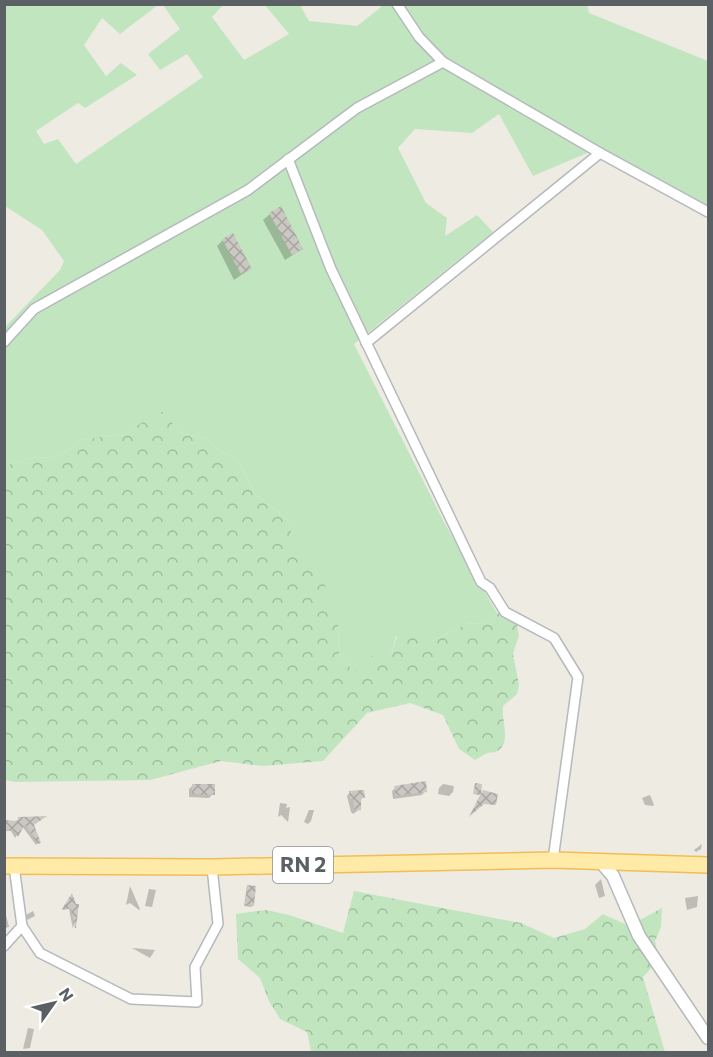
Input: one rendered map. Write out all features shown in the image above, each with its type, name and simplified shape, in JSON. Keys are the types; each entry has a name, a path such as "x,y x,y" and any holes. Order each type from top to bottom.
{"main road":[{"name":"RN 2","path":"9,866 212,867 553,860 708,865"}],"street":[{"path":"397,4 419,37 443,62 600,153 708,212"},
{"path":"4,342 34,309 248,190 357,108 443,62"},
{"path":"366,343 600,153"},
{"path":"288,159 331,269 481,582 490,588 505,612 554,638 578,677 553,860"},
{"path":"601,862 613,876 639,936 708,1038"},
{"path":"9,866 22,926 40,953 131,999 197,1002 195,967 218,924 212,867"},
{"path":"4,946 22,926"}],"green space":[{"path":"587,4 589,13 708,61 708,210 599,148 533,176 499,114 472,133 415,129 398,148 426,203 447,218 445,236 477,215 493,232 354,344 445,524 497,613 485,623 466,624 432,641 396,636 391,655 359,672 351,668 339,654 338,625 291,550 291,522 254,493 237,458 220,452 207,438 179,433 164,412 121,434 82,440 58,457 30,458 5,466 5,327 60,270 64,261 42,230 5,206 4,5 158,5 120,34 102,18 84,45 106,76 121,63 137,75 85,108 78,103 36,131 44,144 58,139 76,164 203,77 187,54 160,70 148,54 180,29 163,5 223,5 212,17 244,60 289,34 265,5 300,5 309,21 357,26 381,5"},
{"path":"164,411 179,433 207,438 220,452 237,458 254,493 291,522 291,550 302,566 320,570 338,625 339,654 351,668 359,671 372,656 391,655 397,636 405,631 432,641 466,624 485,623 497,613 512,617 519,635 513,654 519,685 517,694 503,706 505,737 501,748 475,760 459,749 443,715 410,703 367,713 323,761 263,766 221,761 150,780 16,782 5,780 5,466 30,458 58,457 82,440 121,434"},
{"path":"354,891 521,923 554,938 585,929 603,914 629,926 662,908 661,927 655,941 659,960 643,977 665,1052 308,1052 311,1051 307,1032 280,1019 269,1001 260,978 238,959 236,914 266,910 343,933"}],"building":[{"path":"281,206 303,249 292,255 269,213"},
{"path":"233,233 252,269 241,274 222,239"},
{"path":"426,781 427,792 396,796 394,786"},
{"path":"475,783 482,784 481,794 483,790 498,794 496,805 484,804 469,817 480,795 473,794"},
{"path":"192,784 215,784 215,795 192,794"},
{"path":"364,790 365,798 361,798 361,810 355,811 349,791"},
{"path":"47,816 34,825 41,843 38,844 25,824 18,837 13,830 4,830 4,820 18,821 18,817"},
{"path":"247,885 256,886 254,906 245,905"},
{"path":"72,893 76,904 79,904 76,928 71,908 62,909"}]}
